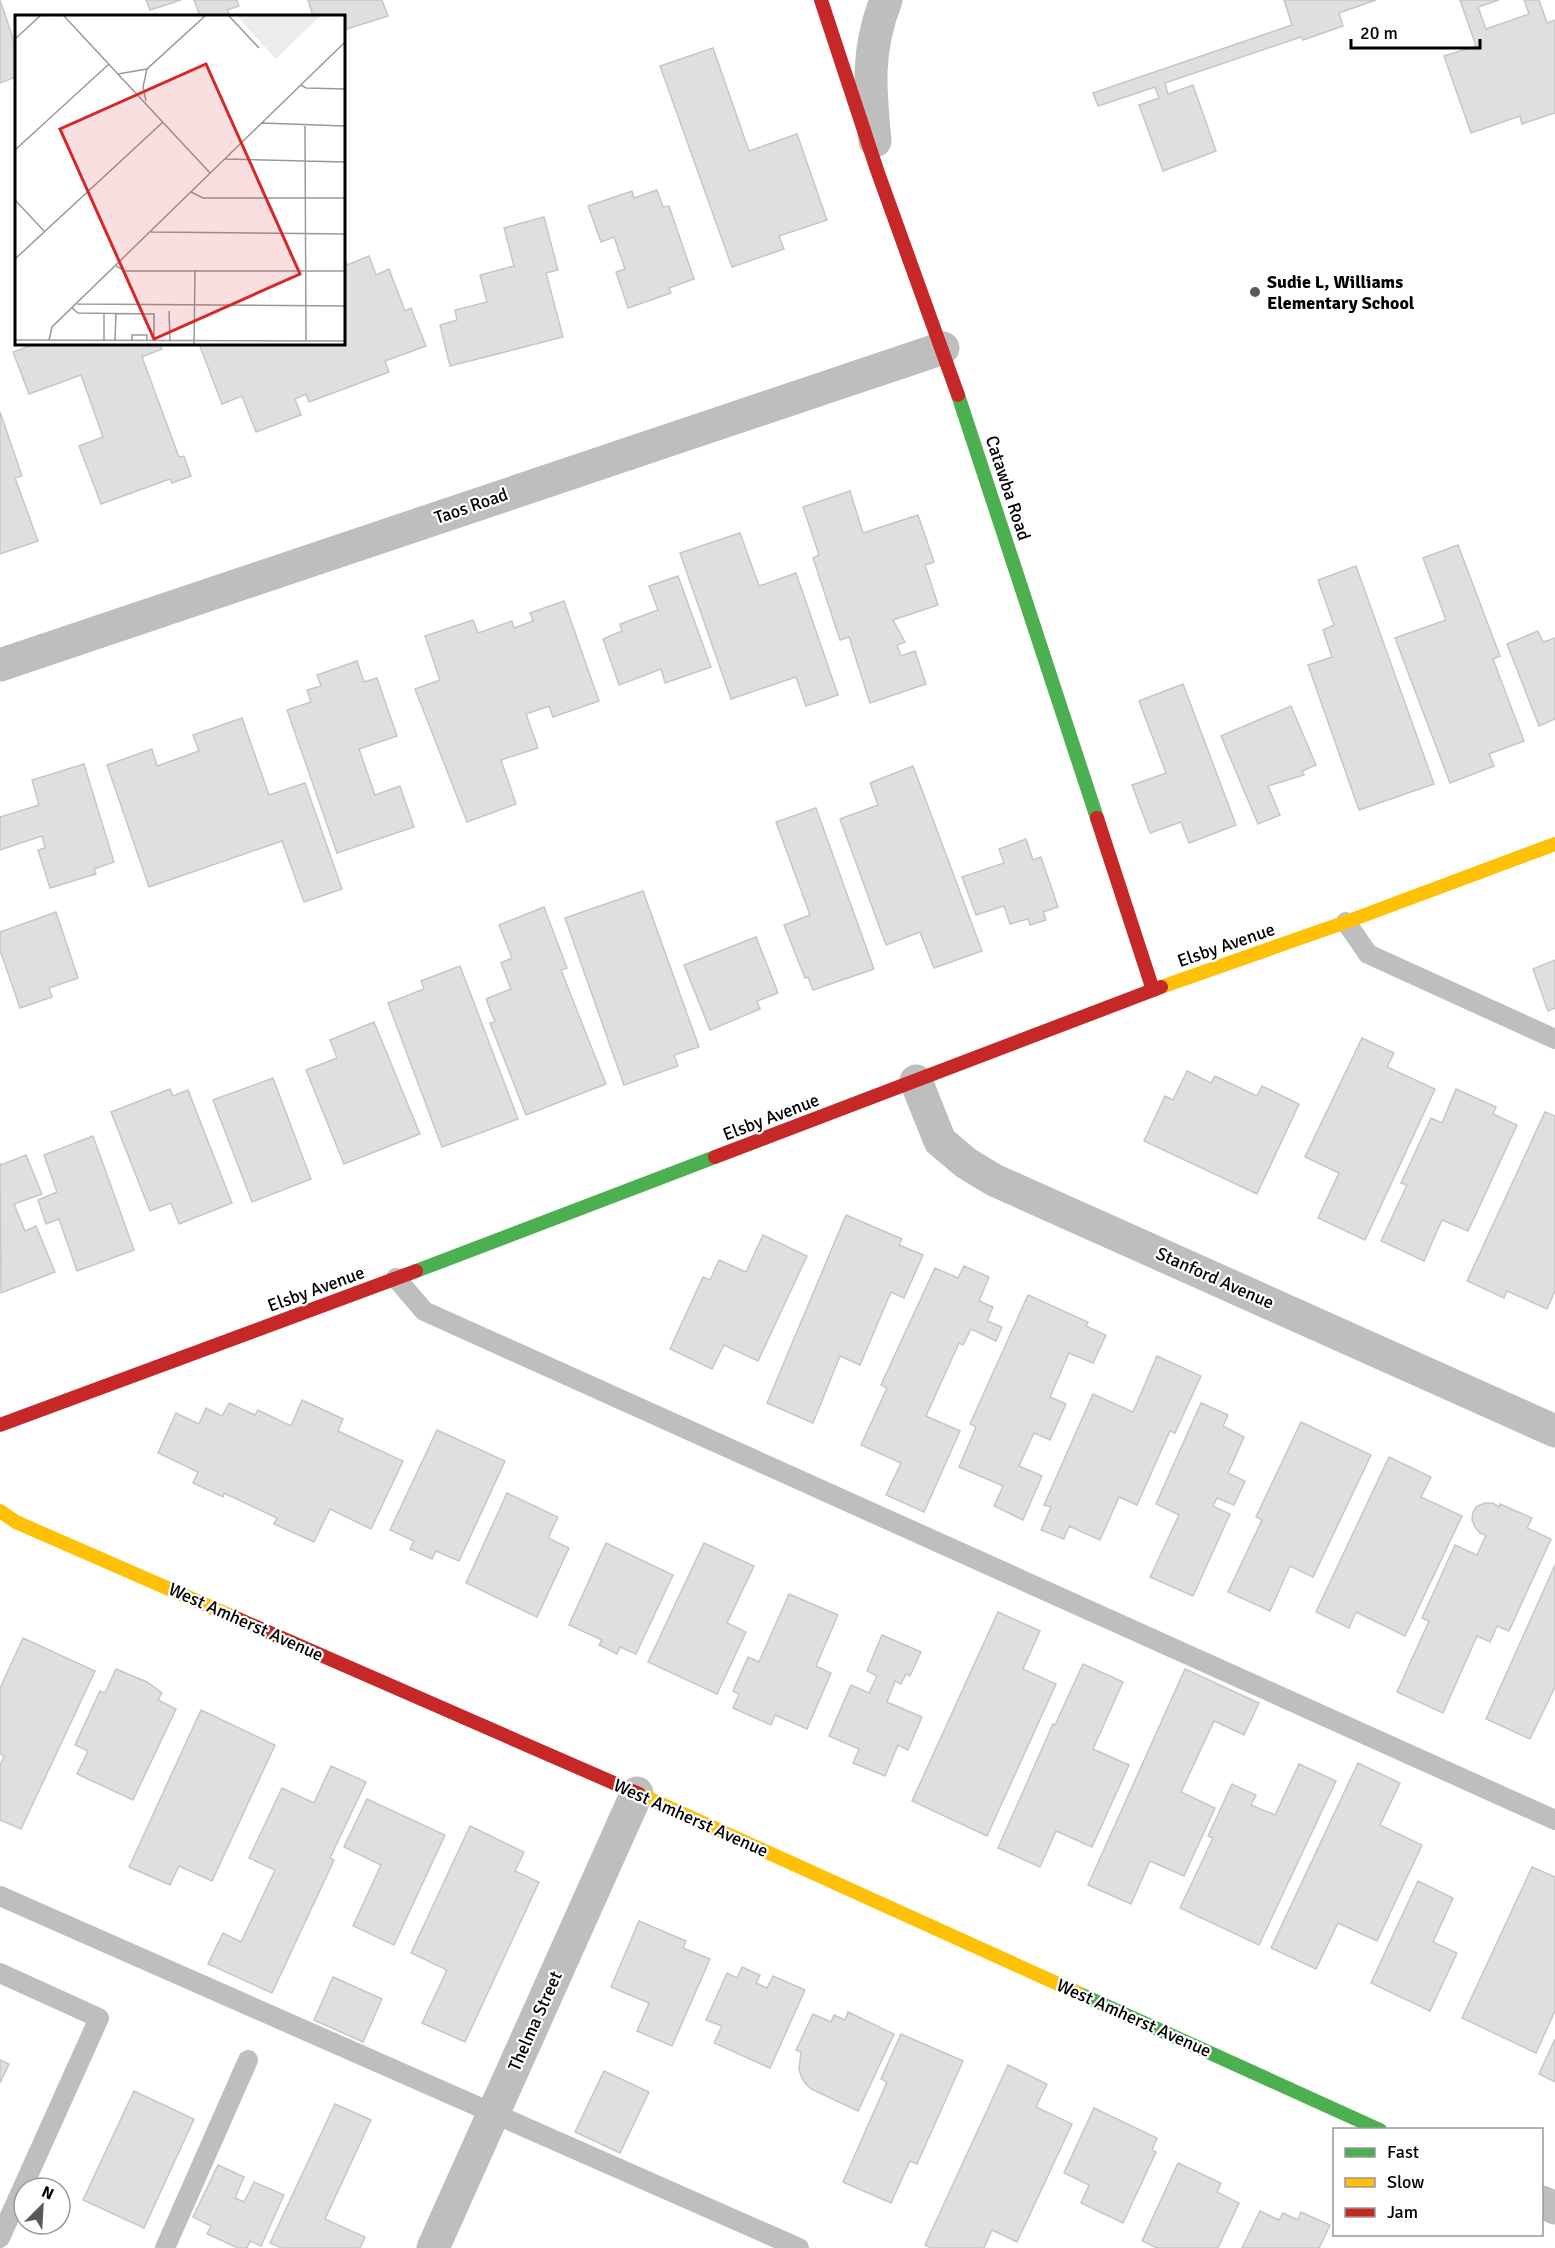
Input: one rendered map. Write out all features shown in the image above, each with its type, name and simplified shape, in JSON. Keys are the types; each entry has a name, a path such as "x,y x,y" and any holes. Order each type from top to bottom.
{"street":[{"name":"Catawba Road","path":"821,0 877,170 943,348 1153,990"},
{"path":"877,170 870,74 871,54 886,0"},
{"name":"Taos Road","path":"0,665 943,348"},
{"name":"Elsby Avenue","path":"0,1425 396,1278 1153,990 1346,922 1555,844"},
{"name":"Stanford Avenue","path":"916,1081 940,1141 966,1163 994,1180 1555,1431"},
{"name":"West Amherst Avenue","path":"0,1511 16,1522 637,1793 1376,2128"},
{"name":"Thelma Street","path":"433,2248 637,1793"}],"lane":[{"path":"1346,922 1368,954 1555,1040"},
{"path":"396,1278 424,1311 1555,1820"},
{"path":"0,1896 799,2248"},
{"path":"0,1973 99,2018 0,2238"},
{"path":"165,2248 248,2060"}],"building":[{"path":"0,0 15,44 15,77 0,83"},
{"path":"146,0 181,0 150,10"},
{"path":"194,0 237,0 239,6 227,10 230,15 200,15"},
{"path":"308,0 382,0 388,16 345,30 345,15 313,15"},
{"path":"1284,0 1376,0 1339,13 1343,26 1303,40 1301,37 1165,83 1168,94 1193,85 1216,151 1163,171 1139,105 1159,98 1155,87 1098,106 1093,93 1292,25"},
{"path":"1460,0 1499,0 1478,7 1486,29 1529,14 1524,0 1539,0 1547,23 1555,20 1555,113 1522,124 1520,116 1471,133 1444,56 1476,46"},
{"path":"713,48 749,151 797,134 827,220 779,236 784,249 732,267 660,66"},
{"path":"657,190 663,207 669,206 694,279 669,288 671,293 628,308 616,272 625,269 614,237 601,242 588,206 632,191 634,198"},
{"path":"544,217 558,270 546,273 563,337 450,366 440,325 457,320 455,310 487,302 480,275 514,266 504,228"},
{"path":"369,256 376,275 389,269 405,311 411,308 426,346 385,361 389,372 309,402 306,394 295,399 301,415 256,432 242,396 222,404 199,345 345,345 345,259 347,265"},
{"path":"33,345 160,345 162,349 142,357 179,457 184,456 191,476 172,483 170,479 101,504 79,446 103,437 81,375 29,394 13,352"},
{"path":"0,412 22,476 15,478 38,541 0,554"},
{"path":"850,491 863,533 918,515 934,562 925,565 938,605 893,620 905,642 897,645 901,656 915,651 926,684 870,703 849,637 840,640 813,558 819,555 803,507"},
{"path":"740,533 759,586 796,573 838,695 806,706 796,677 731,699 680,553"},
{"path":"1458,545 1500,656 1493,659 1524,741 1489,754 1494,766 1450,783 1395,638 1446,620 1423,558"},
{"path":"1356,566 1434,784 1359,810 1308,665 1332,657 1323,630 1334,625 1318,580"},
{"path":"678,576 711,667 665,683 661,669 619,685 603,639 622,631 620,624 658,610 649,586"},
{"path":"564,601 599,701 553,717 549,706 526,714 538,748 501,760 516,804 467,822 415,689 440,680 425,636 473,620 478,633 512,621 514,628 533,621 530,613"},
{"path":"1538,631 1543,642 1555,638 1555,719 1539,726 1507,644"},
{"path":"357,661 364,682 377,678 397,736 359,749 375,795 400,786 414,827 337,853 287,710 311,702 307,690 321,686 317,675"},
{"path":"1183,684 1236,825 1189,843 1181,822 1150,833 1132,785 1166,773 1139,701"},
{"path":"1291,706 1316,765 1302,771 1304,775 1268,786 1280,815 1258,824 1221,736"},
{"path":"242,718 269,795 305,783 342,889 304,902 282,841 149,887 107,765 152,749 157,766 199,751 193,735"},
{"path":"84,764 114,862 94,869 96,874 50,888 38,850 45,848 42,836 0,850 0,817 39,805 32,780"},
{"path":"913,766 982,951 934,968 920,932 886,945 840,819 878,805 870,783"},
{"path":"816,808 874,969 813,990 808,977 805,978 784,925 810,915 776,822"},
{"path":"1026,839 1033,860 1041,857 1058,907 1043,912 1046,920 1030,925 1028,919 1010,924 1004,906 976,915 962,877 1004,863 999,849"},
{"path":"643,891 699,1047 674,1055 678,1066 624,1085 565,918"},
{"path":"544,907 567,968 561,970 606,1084 526,1115 490,1023 495,1022 486,999 511,989 501,963 512,958 499,925"},
{"path":"56,912 78,978 49,988 52,997 20,1008 0,950 0,932"},
{"path":"756,937 778,993 757,1001 760,1009 710,1030 684,965"},
{"path":"1555,960 1555,1008 1548,1011 1533,969"},
{"path":"460,966 518,1119 442,1147 388,1003 424,989 421,981"},
{"path":"374,1022 420,1134 344,1164 306,1070 337,1058 330,1040"},
{"path":"1362,1038 1394,1053 1387,1067 1435,1089 1365,1240 1318,1218 1339,1173 1305,1157"},
{"path":"1187,1071 1211,1083 1215,1076 1257,1096 1262,1086 1299,1104 1257,1194 1144,1141 1165,1096 1173,1100"},
{"path":"273,1078 311,1179 252,1202 213,1100"},
{"path":"170,1089 173,1096 188,1090 232,1203 179,1224 171,1203 150,1211 111,1112"},
{"path":"1456,1089 1496,1107 1493,1114 1517,1125 1468,1231 1442,1220 1424,1261 1381,1241 1407,1185 1401,1183 1431,1118 1442,1123"},
{"path":"1545,1112 1555,1116 1555,1291 1547,1309 1507,1291 1504,1298 1467,1281"},
{"path":"93,1136 134,1250 77,1271 59,1219 46,1224 38,1200 57,1192 44,1155"},
{"path":"26,1155 42,1194 14,1204 25,1231 36,1226 55,1272 1,1293 0,1163 1,1165"},
{"path":"846,1215 902,1239 899,1245 923,1255 904,1298 891,1292 860,1365 840,1356 813,1423 767,1403"},
{"path":"763,1235 807,1256 758,1361 724,1345 712,1369 670,1349 703,1277 710,1280 719,1260 746,1272"},
{"path":"964,1266 989,1277 979,1301 993,1307 987,1321 1002,1327 996,1341 971,1329 963,1345 959,1343 926,1416 960,1431 924,1512 886,1495 901,1463 861,1445 887,1388 881,1385 935,1268 958,1278"},
{"path":"1028,1295 1088,1322 1086,1326 1106,1335 1093,1363 1069,1353 1050,1397 1066,1404 1050,1440 1034,1433 1019,1466 1042,1476 1023,1520 994,1506 1003,1486 959,1467 976,1427 970,1424"},
{"path":"1157,1356 1201,1376 1175,1433 1170,1431 1137,1505 1119,1497 1100,1540 1069,1526 1064,1539 1041,1530 1051,1507 1044,1505 1093,1394 1133,1412"},
{"path":"302,1400 343,1419 338,1431 403,1461 371,1529 330,1509 314,1542 274,1524 277,1518 224,1493 223,1497 193,1483 198,1472 158,1453 176,1413 199,1424 206,1408 222,1416 229,1403 255,1415 258,1410 291,1426"},
{"path":"1201,1403 1228,1415 1223,1426 1244,1437 1228,1473 1245,1481 1234,1505 1217,1498 1213,1506 1230,1514 1193,1596 1150,1577 1179,1515 1156,1504"},
{"path":"1301,1422 1371,1455 1313,1577 1290,1566 1270,1611 1228,1592 1262,1520 1256,1517"},
{"path":"437,1430 505,1461 459,1561 436,1551 432,1559 410,1549 414,1541 390,1530"},
{"path":"1389,1457 1431,1477 1421,1497 1462,1516 1405,1636 1356,1612 1349,1628 1316,1612"},
{"path":"507,1493 558,1517 548,1538 569,1548 537,1617 466,1583"},
{"path":"1493,1503 1499,1507 1500,1504 1532,1518 1527,1528 1551,1539 1509,1631 1497,1626 1490,1642 1477,1636 1443,1713 1397,1692 1429,1621 1422,1618 1455,1545 1477,1555 1486,1535 1480,1533 1475,1527 1472,1520 1473,1512 1477,1506"},
{"path":"606,1543 673,1575 636,1654 620,1647 617,1654 599,1645 602,1640 569,1625"},
{"path":"704,1543 754,1566 727,1623 746,1632 717,1694 648,1662"},
{"path":"1555,1565 1555,1687 1530,1739 1486,1719"},
{"path":"789,1594 838,1615 816,1666 831,1673 807,1729 775,1715 771,1725 733,1708 739,1694 733,1691 748,1657 759,1662"},
{"path":"998,1612 1040,1631 1023,1669 1056,1684 987,1836 912,1801"},
{"path":"882,1635 921,1652 910,1676 906,1674 901,1684 895,1681 887,1702 922,1717 908,1750 898,1745 885,1776 853,1763 859,1749 829,1736 851,1685 869,1693 877,1676 867,1671"},
{"path":"23,1638 95,1671 21,1829 0,1820 0,1765 4,1756 0,1754 0,1688"},
{"path":"1083,1664 1123,1682 1093,1749 1129,1765 1092,1847 1056,1831 1040,1867 998,1848 1053,1724 1055,1725"},
{"path":"116,1669 147,1682 162,1693 158,1700 176,1709 133,1800 77,1774 88,1751 75,1745 100,1691 105,1693"},
{"path":"1185,1669 1259,1703 1244,1735 1214,1721 1181,1792 1215,1808 1184,1876 1150,1861 1131,1904 1088,1885"},
{"path":"201,1710 275,1745 212,1881 179,1866 170,1885 129,1867"},
{"path":"1358,1763 1400,1783 1380,1825 1422,1845 1377,1941 1338,1923 1316,1969 1271,1948"},
{"path":"1299,1764 1336,1781 1259,1945 1180,1908 1213,1838 1208,1836 1232,1784 1256,1795 1251,1805 1275,1815"},
{"path":"331,1766 366,1782 330,1858 334,1860 272,1993 208,1964 223,1933 241,1942 275,1870 249,1858 282,1788 314,1803"},
{"path":"367,1799 445,1835 394,1945 353,1926 381,1865 344,1847"},
{"path":"470,1826 524,1852 515,1871 539,1882 465,2042 422,2023 447,1970 411,1953"},
{"path":"1532,1867 1555,1877 1555,2011 1536,2053 1462,2018"},
{"path":"1418,1881 1453,1898 1433,1942 1457,1953 1430,2011 1371,1983"},
{"path":"639,1921 686,1941 683,1948 710,1959 672,2046 637,2031 649,2003 611,1987"},
{"path":"742,1967 760,1975 756,1983 767,1988 773,1976 805,1990 770,2068 714,2043 722,2026 706,2020 727,1973 737,1978"},
{"path":"333,1977 382,1999 363,2042 314,2020"},
{"path":"848,2012 894,2034 858,2111 811,2089 801,2076 799,2069 801,2052 796,2050 813,2014 831,2022 834,2015 845,2020"},
{"path":"901,2034 963,2061 917,2164 910,2161 891,2203 843,2182 887,2082 881,2079"},
{"path":"1555,2039 1555,2082 1539,2074"},
{"path":"0,2060 9,2064 0,2083"},
{"path":"1008,2065 1047,2084 1036,2107 1072,2124 1017,2242 992,2230 984,2248 931,2248 925,2245"},
{"path":"604,2071 649,2092 620,2153 575,2132"},
{"path":"134,2091 194,2119 144,2228 83,2200"},
{"path":"335,2104 371,2120 325,2219 365,2237 360,2248 282,2248 270,2243"},
{"path":"1094,2108 1157,2138 1152,2150 1156,2152 1123,2223 1081,2203 1089,2185 1064,2173"},
{"path":"1178,2163 1221,2183 1217,2192 1239,2203 1218,2248 1157,2248 1142,2241"},
{"path":"218,2165 244,2177 235,2198 244,2202 254,2182 284,2195 261,2246 250,2241 247,2248 238,2248 207,2234 211,2226 193,2217"},
{"path":"1260,2211 1279,2220 1283,2213 1298,2220 1301,2212 1330,2225 1319,2248 1242,2248"}],"traffic: fast":[{"path":"958,395 1097,818"},
{"path":"416,1271 715,1157"},
{"path":"1078,1993 1376,2128"}],"traffic: slow":[{"path":"1161,987 1346,922 1555,844"},
{"path":"0,1511 16,1522 238,1619"},
{"path":"639,1794 1078,1993"}],"traffic: jam":[{"path":"821,0 877,170 958,395"},
{"path":"1097,818 1153,990"},
{"path":"715,1157 1161,987"},
{"path":"0,1425 416,1271"},
{"path":"238,1619 639,1794"}],"place":[{"name":"Sudie L, Williams Elementary School","path":"1255,292"}]}
